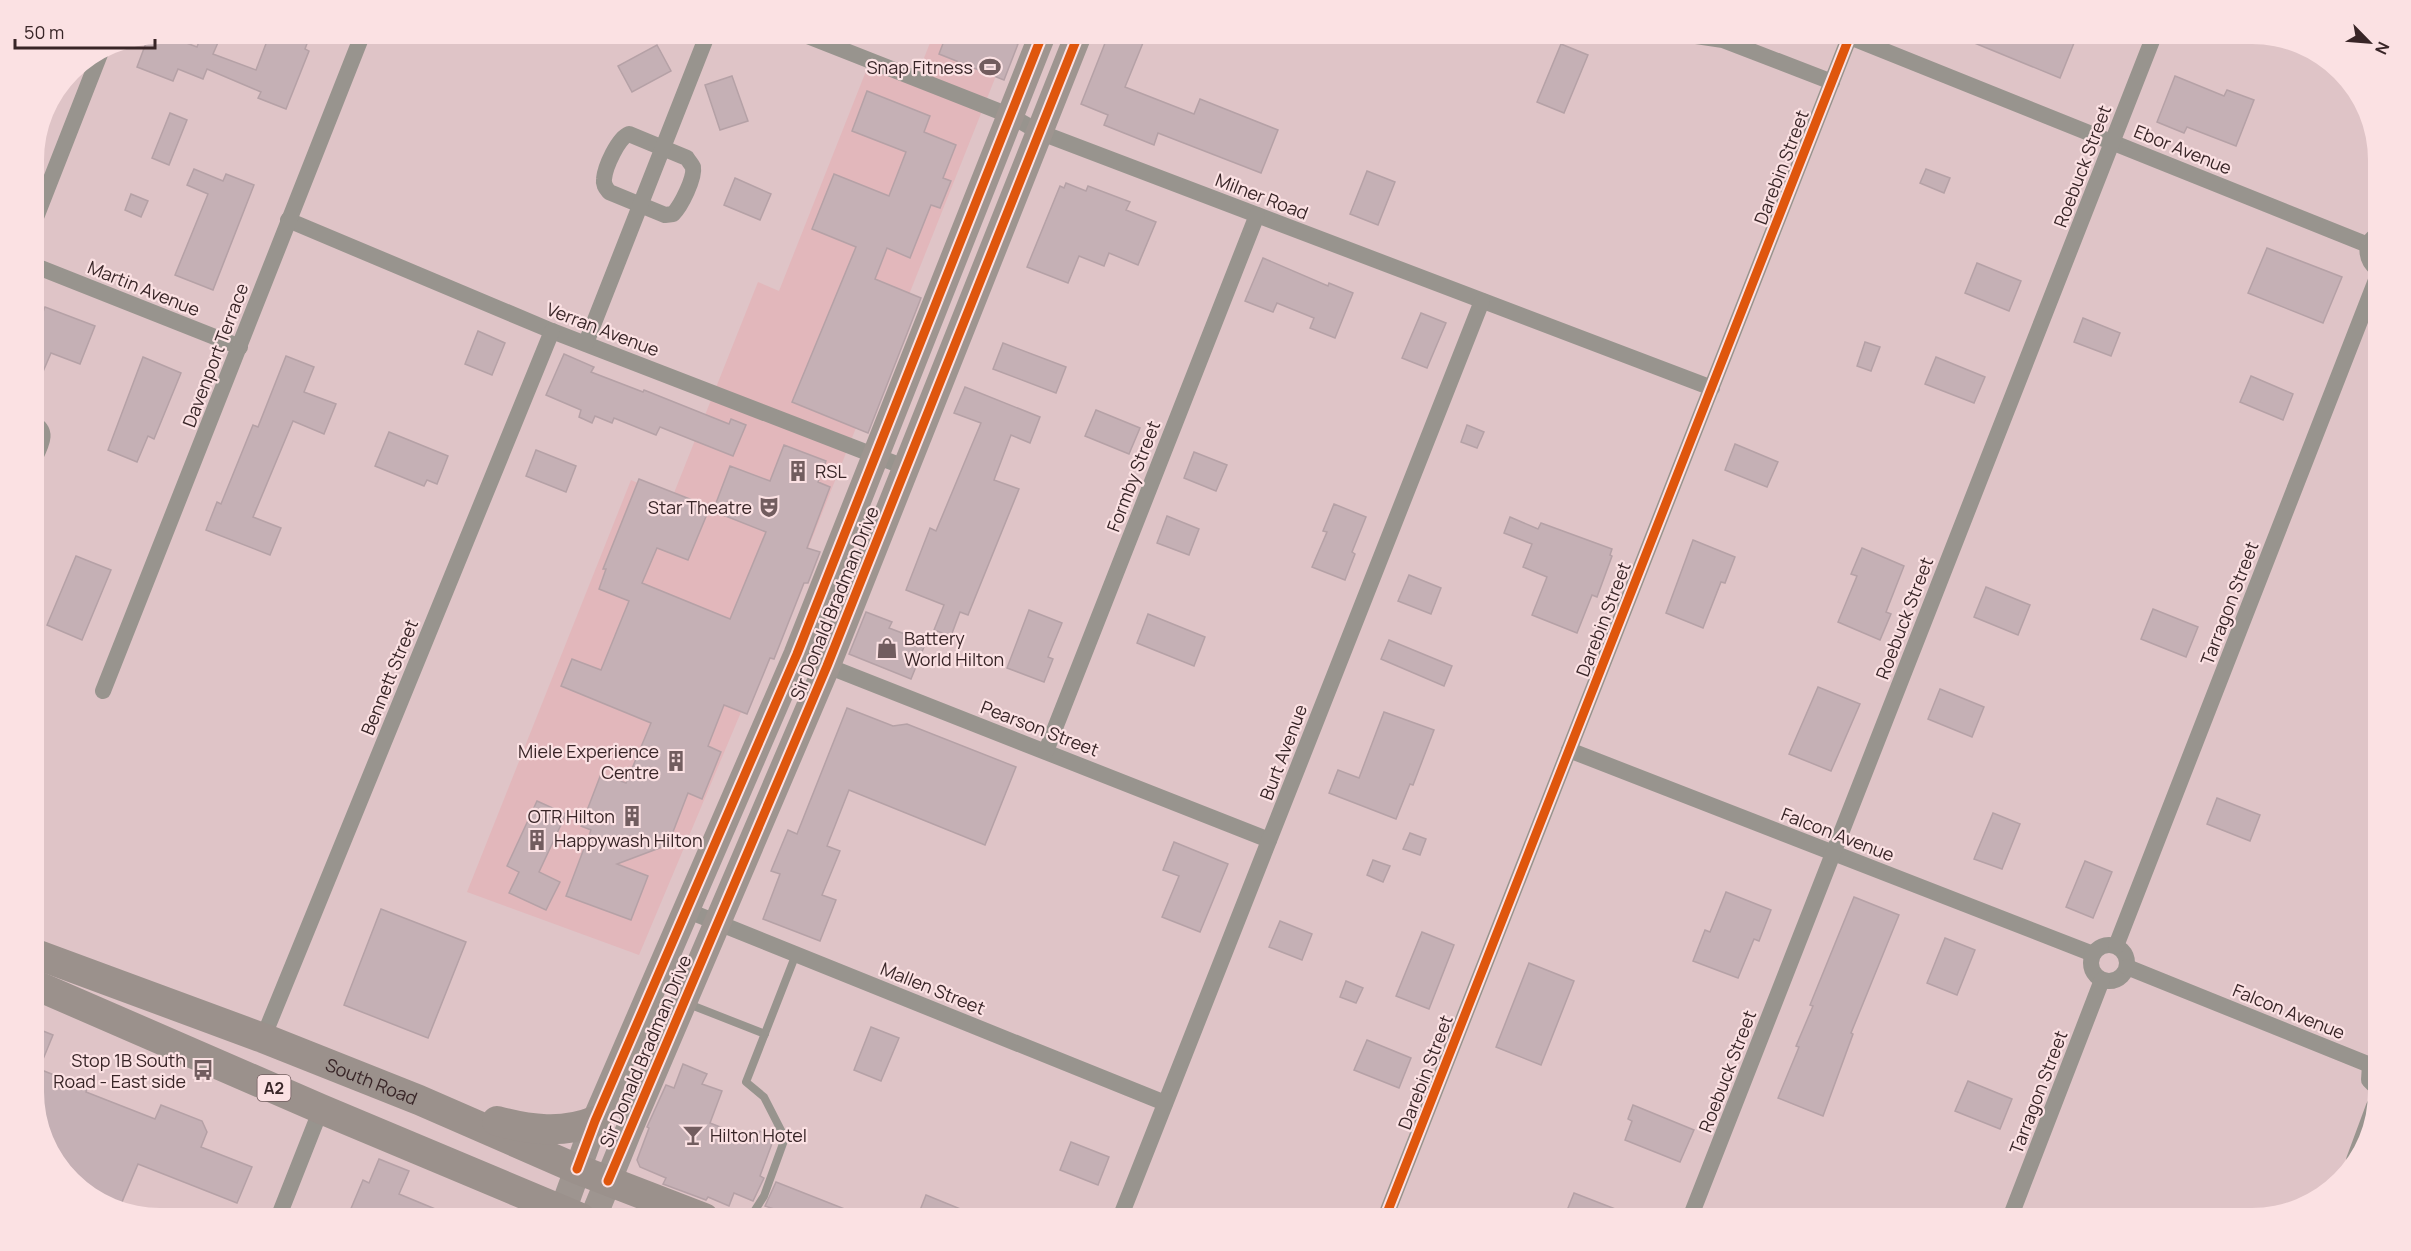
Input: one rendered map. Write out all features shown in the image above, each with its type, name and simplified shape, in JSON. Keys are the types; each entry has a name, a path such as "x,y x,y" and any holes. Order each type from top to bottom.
{"highway":[{"name":"South Road","path":"44,957 263,1038 678,1208"},
{"name":"A2","path":"44,989 321,1109 517,1205 532,1208"},
{"path":"419,1100 517,1127 576,1129 595,1121"}],"main road":[{"name":"Sir Donald Bradman Drive","path":"569,1208 577,1168 595,1121 797,654 1039,44"},
{"name":"Sir Donald Bradman Drive","path":"598,1208 827,666 1075,44"}],"street":[{"name":"Davenport Terrace","path":"104,691 359,44"},
{"path":"586,343 704,44"},
{"name":"Milner Road","path":"829,44 1011,116 1039,132 1712,388"},
{"path":"1733,44 1832,82"},
{"name":"Darebin Street","path":"1389,1208 1847,44"},
{"name":"Ebor Avenue","path":"1873,44 2112,142 2367,237"},
{"name":"Roebuck Street","path":"1694,1208 2151,44"},
{"path":"44,197 97,62"},
{"path":"629,134 687,158 693,166 693,175 680,207 673,214 665,214 640,204 609,192 604,186 604,178 617,144 622,137 629,134"},
{"name":"Formby Street","path":"1046,751 1257,215"},
{"name":"Verran Avenue","path":"288,220 552,331 906,468"},
{"name":"Martin Avenue","path":"44,269 240,347"},
{"name":"Tarragon Street","path":"2116,946 2367,300"},
{"name":"Burt Avenue","path":"1124,1208 1482,301"},
{"name":"Bennett Street","path":"263,1038 552,331"},
{"name":"Pearson Street","path":"797,654 1269,840"},
{"name":"Falcon Avenue","path":"1569,750 2093,954"},
{"name":"Mallen Street","path":"686,910 1165,1103"},
{"path":"2102,946 2116,946 2126,956 2127,967 2116,979 2102,980 2092,969 2093,954 2102,946"},
{"name":"Falcon Avenue","path":"2127,967 2368,1059"},
{"name":"Tarragon Street","path":"2014,1208 2102,980"},
{"path":"282,1208 321,1109"}],"lane":[{"path":"44,424 47,430 44,444"},
{"path":"756,1208 764,1196 786,1138 764,1097 746,1082 796,954"},
{"path":"683,1002 765,1034"}],"shaded area":[{"path":"930,44 1009,44 778,624 639,955 467,892 631,480 672,498 758,282 779,291 870,61 916,78"}],"building":[{"path":"146,44 189,44 197,47 198,44 217,44 213,54 256,70 266,44 307,44 305,49 309,51 286,109 258,98 261,92 207,69 203,79 178,69 173,81 137,67"},
{"name":"Snap Fitness","path":"943,44 1018,44 1004,80 939,54"},
{"path":"1105,44 1143,44 1125,87 1194,114 1200,99 1278,130 1261,173 1158,133 1154,145 1104,125 1108,115 1081,104"},
{"path":"1561,44 1588,55 1564,113 1537,102"},
{"path":"1977,44 2074,44 2060,78"},
{"path":"657,45 671,71 632,92 618,66"},
{"path":"732,76 748,121 720,130 705,85"},
{"path":"2175,76 2224,96 2227,90 2254,100 2236,146 2187,127 2184,133 2157,122"},
{"path":"867,91 930,116 924,132 956,145 943,178 951,181 940,208 931,205 910,258 887,248 875,279 921,298 868,433 792,402 856,247 812,229 834,174 889,196 906,152 852,131"},
{"path":"170,113 187,120 169,165 152,158"},
{"path":"194,169 223,181 226,174 254,185 213,290 175,275 208,194 187,185"},
{"path":"1926,169 1950,178 1944,193 1920,183"},
{"path":"1367,171 1395,182 1378,225 1350,214"},
{"path":"735,178 771,194 760,220 724,205"},
{"path":"1066,183 1086,191 1088,186 1130,202 1126,210 1156,222 1138,265 1109,253 1104,266 1079,256 1068,283 1027,267 1060,186 1064,188"},
{"path":"131,194 148,201 141,217 125,210"},
{"path":"2267,248 2342,277 2323,323 2248,293"},
{"path":"1263,258 1328,286 1329,283 1353,293 1335,338 1310,328 1314,318 1277,303 1273,312 1245,301"},
{"path":"1977,263 2021,281 2009,311 1965,293"},
{"path":"45,307 95,326 80,364 51,353 44,369"},
{"path":"1421,313 1446,323 1427,368 1402,358"},
{"path":"2083,318 2120,333 2111,356 2074,342"},
{"path":"478,331 505,343 492,375 465,364"},
{"path":"1865,342 1880,347 1871,371 1857,366"},
{"path":"1003,343 1066,367 1056,393 993,369"},
{"path":"564,354 594,367 591,372 643,392 644,390 729,424 731,419 746,425 733,456 660,427 656,435 614,418 612,423 595,416 592,423 579,417 581,410 546,395"},
{"path":"286,356 314,367 304,392 336,404 324,434 293,421 253,517 281,528 270,555 206,530 217,502 221,504 253,425 258,427"},
{"path":"143,357 181,373 154,439 148,436 137,462 108,450"},
{"path":"1936,357 1985,377 1974,403 1925,384"},
{"path":"2251,376 2293,394 2283,420 2240,402"},
{"path":"965,387 1040,417 1030,443 1011,435 994,480 1019,489 968,615 960,612 951,636 934,630 944,605 906,590 930,528 936,531 981,423 954,413"},
{"path":"1096,410 1140,428 1129,454 1085,436"},
{"path":"1467,425 1484,432 1477,448 1461,442"},
{"path":"389,432 448,456 437,484 427,480 424,486 375,466"},
{"path":"1735,444 1778,462 1767,487 1725,470"},
{"path":"784,445 826,461 818,482 830,487 807,548 820,552 808,583 804,583 774,659 770,658 747,714 724,705 708,746 721,752 702,799 688,793 671,837 662,847 617,864 648,876 631,920 566,896 591,830 581,826 601,774 626,783 651,723 561,686 572,659 601,670 629,601 599,589 606,569 603,569 639,479 710,507 688,560 657,548 642,583 730,619 766,532 713,511 730,466 770,481"},
{"path":"536,450 576,466 566,492 526,476"},
{"path":"1194,452 1227,465 1216,491 1184,478"},
{"path":"1334,504 1366,517 1352,552 1355,554 1345,580 1312,567 1327,532 1323,531"},
{"path":"1167,516 1199,529 1189,555 1157,543"},
{"path":"1510,517 1538,529 1541,523 1612,549 1610,555 1612,556 1597,597 1592,595 1577,633 1532,615 1547,577 1523,567 1532,544 1504,533"},
{"path":"1693,540 1735,557 1725,583 1721,582 1703,628 1666,613"},
{"path":"1862,548 1904,566 1886,612 1891,614 1880,640 1838,622 1857,576 1851,574"},
{"path":"76,556 111,570 82,640 47,625"},
{"path":"1409,575 1441,588 1431,614 1398,601"},
{"path":"1986,587 2030,605 2018,635 1974,617"},
{"path":"2153,609 2198,627 2186,657 2141,639"},
{"path":"1029,610 1062,623 1048,657 1053,659 1044,682 1007,668"},
{"name":"Battery World Hilton","path":"866,612 892,622 889,628 926,642 911,679 849,654"},
{"path":"1148,614 1205,637 1194,666 1137,643"},
{"path":"1389,640 1452,666 1444,686 1381,659"},
{"path":"1818,687 1860,704 1831,771 1789,754"},
{"path":"1940,689 1984,707 1972,737 1928,719"},
{"path":"847,708 893,726 907,724 1016,767 985,845 849,790 827,846 840,851 822,895 836,900 820,941 763,919 780,874 771,871 788,830 797,834"},
{"path":"1384,712 1434,730 1413,785 1410,784 1396,819 1329,793 1338,770 1359,778"},
{"path":"2217,798 2260,815 2250,841 2207,824"},
{"name":"Happywash Hilton","path":"537,801 566,814 539,872 560,882 546,910 509,893 519,872 507,866"},
{"path":"1993,813 2020,824 2002,869 1974,859"},
{"path":"1410,833 1426,839 1420,855 1403,849"},
{"path":"1174,842 1228,864 1200,932 1162,917 1179,876 1163,870"},
{"path":"1373,860 1390,866 1383,882 1367,875"},
{"path":"2085,861 2112,872 2093,918 2066,907"},
{"path":"1726,892 1771,910 1759,941 1754,939 1738,978 1693,961 1705,930 1710,932"},
{"path":"1854,897 1899,915 1851,1033 1853,1034 1823,1116 1778,1098 1799,1047 1796,1046 1813,1006 1810,1005"},
{"path":"381,909 466,942 428,1038 344,1005"},
{"path":"1280,921 1312,934 1302,960 1269,947"},
{"path":"1422,932 1454,945 1429,1009 1396,996"},
{"path":"1945,938 1975,950 1957,995 1927,983"},
{"path":"1529,963 1574,981 1541,1065 1496,1047"},
{"path":"1346,981 1363,988 1356,1003 1340,997"},
{"path":"871,1027 899,1038 881,1081 854,1070"},
{"path":"44,1031 53,1035 44,1057"},
{"path":"1367,1040 1411,1058 1399,1088 1354,1070"},
{"name":"Hilton Hotel","path":"683,1064 707,1074 702,1084 722,1091 710,1123 756,1141 760,1131 774,1138 760,1176 764,1178 753,1201 734,1193 729,1206 708,1197 706,1200 663,1184 666,1178 640,1167 637,1160 649,1128 647,1127 666,1085 674,1088"},
{"path":"44,1071 87,1088 86,1092 155,1119 161,1105 202,1121 207,1132 201,1147 252,1167 237,1203 138,1164 122,1201 95,1188 83,1179 63,1156 50,1129 44,1099"},
{"path":"1968,1081 2012,1099 2000,1129 1955,1111"},
{"path":"1633,1105 1694,1130 1680,1162 1625,1140 1632,1121 1628,1119"},
{"path":"1071,1142 1109,1157 1098,1185 1060,1170"},
{"path":"379,1159 409,1171 399,1194 433,1208 351,1208 363,1180 369,1183"},
{"path":"776,1182 842,1208 771,1208 765,1206"},
{"path":"1574,1193 1613,1208 1568,1208"},
{"path":"926,1195 958,1208 921,1208"}],"cycle path":[{"path":"577,1169 595,1121 797,654 1039,44"},
{"path":"608,1181 827,666 1075,44"},
{"path":"1389,1208 1847,44"}],"place":[{"name":"Snap Fitness","path":"990,67"},
{"name":"RSL","path":"798,471"},
{"name":"Star Theatre","path":"769,507"},
{"name":"Battery World Hilton","path":"887,648"},
{"name":"Miele Experience Centre","path":"676,761"},
{"name":"OTR Hilton","path":"632,816"},
{"name":"Happywash Hilton","path":"537,840"},
{"name":"Stop 1B South Road - East side","path":"203,1070"},
{"name":"Hilton Hotel","path":"693,1135"}]}
